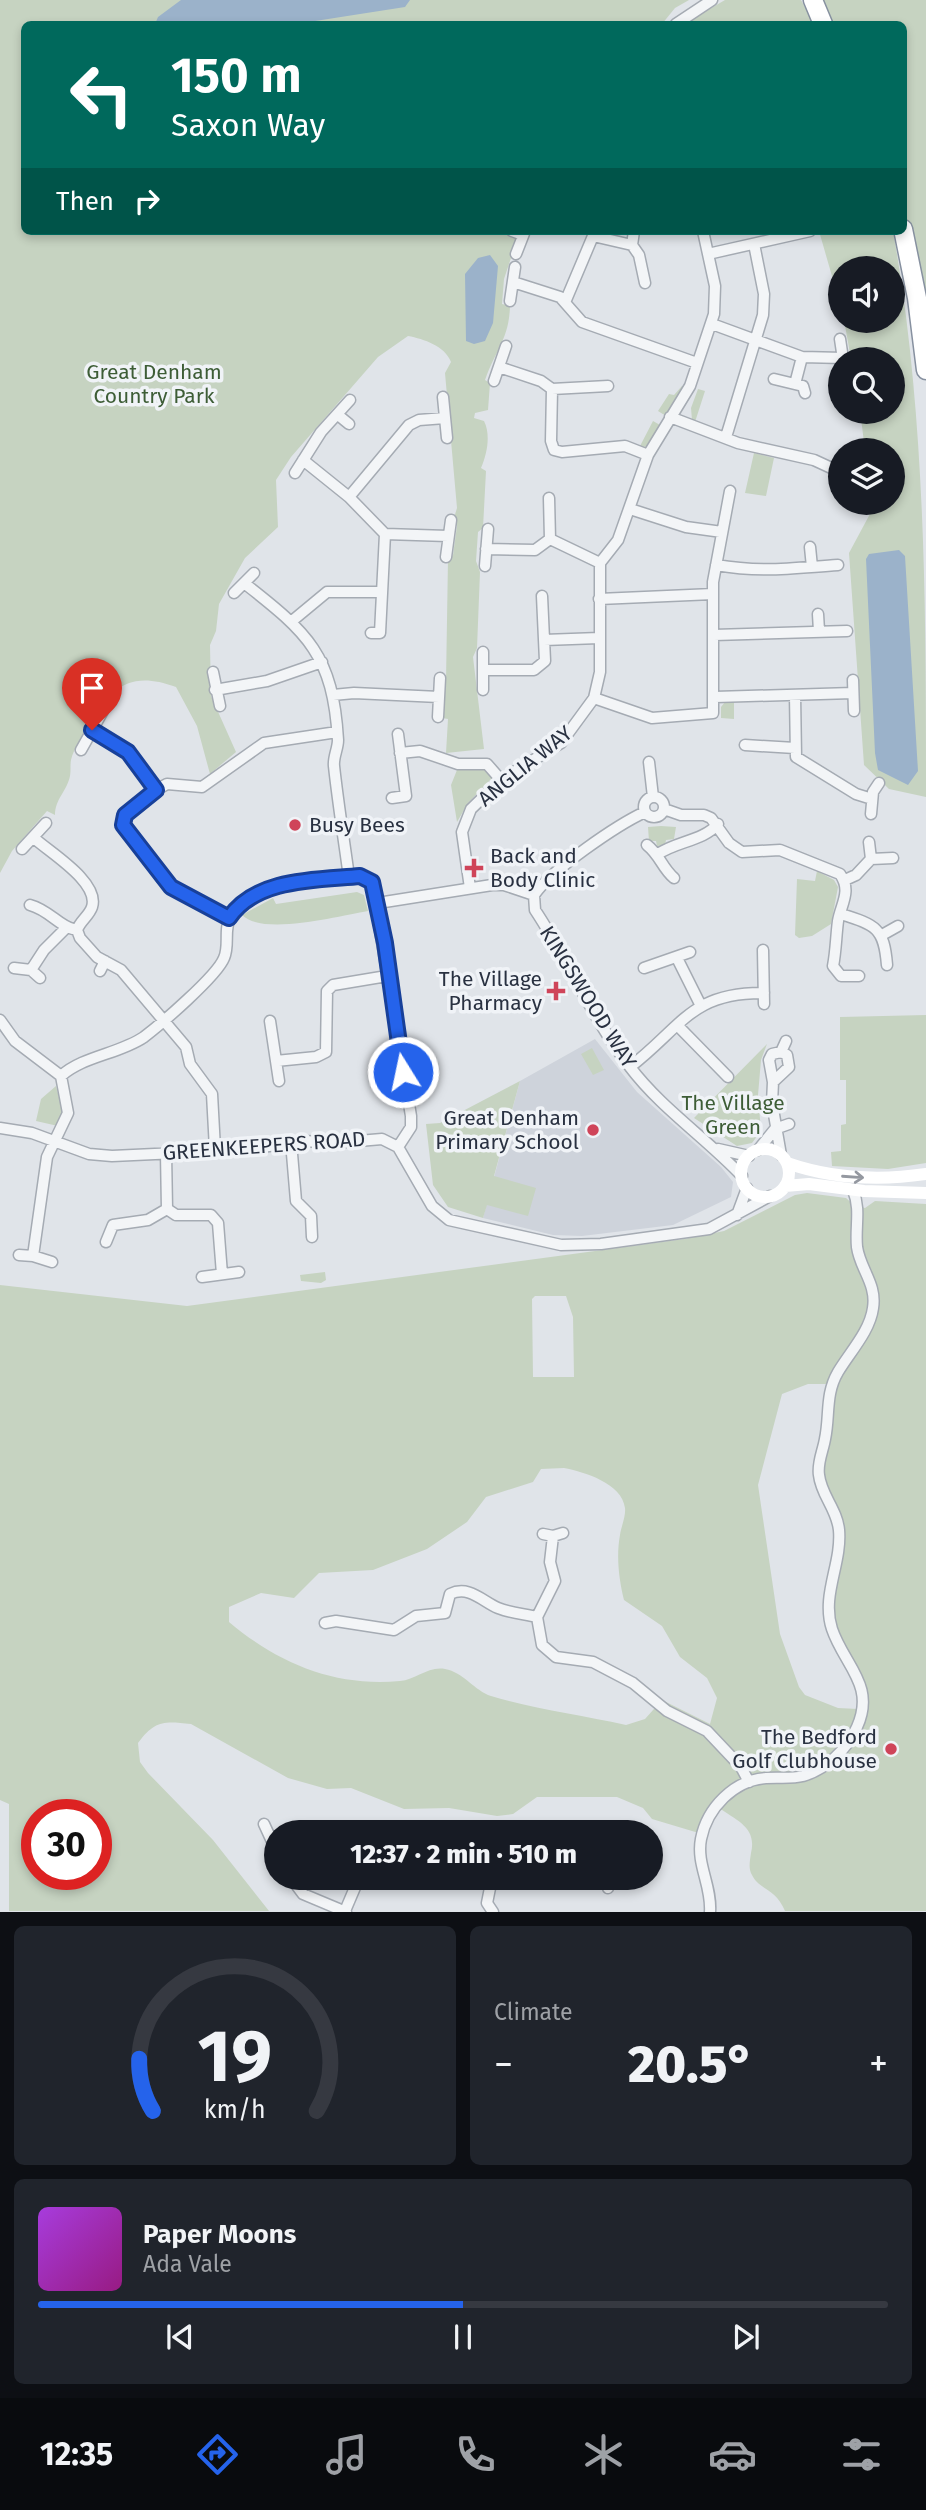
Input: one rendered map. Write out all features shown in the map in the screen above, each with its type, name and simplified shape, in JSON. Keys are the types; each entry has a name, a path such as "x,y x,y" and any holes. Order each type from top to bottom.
{"highway":[{"path":"811,2 821,21"},
{"path":"904,235 917,299 926,370"}],"street":[{"path":"680,21 712,0"},
{"path":"516,254 523,235"},
{"path":"632,245 633,235"},
{"path":"550,539 600,563 618,540 648,455 684,398 712,324 716,295 704,235"},
{"path":"708,254 790,235"},
{"path":"566,300 593,236 632,245 639,254 647,278"},
{"path":"726,438 738,390 763,315 764,294 754,244"},
{"path":"510,301 515,267"},
{"path":"513,282 566,300 574,317 582,322 697,363"},
{"path":"712,324 802,357 828,360"},
{"path":"840,339 841,347"},
{"path":"494,382 506,346"},
{"path":"794,384 802,357"},
{"path":"499,366 541,381 552,389 603,383"},
{"path":"774,379 803,386 805,393"},
{"path":"552,389 551,441 554,450 562,452 625,446 648,455"},
{"path":"443,397 447,438"},
{"path":"295,472 350,400"},
{"path":"338,415 349,424"},
{"path":"670,417 726,438 814,460 828,466"},
{"path":"349,497 409,425 419,420 445,418"},
{"path":"303,460 349,497 385,534 448,536"},
{"path":"594,698 652,718 709,716 715,710 713,594 730,491"},
{"path":"549,498 550,539"},
{"path":"630,509 686,527 722,532"},
{"path":"446,556 451,520"},
{"path":"485,566 488,528"},
{"path":"371,633 380,634 385,534"},
{"path":"486,549 535,550 550,539"},
{"path":"810,547 812,566"},
{"name":"ANGLIA WAY","path":"470,888 462,845 462,825 471,810 501,780 561,743 594,698 600,672 600,563"},
{"path":"716,565 744,570 790,571 812,566 838,565"},
{"path":"234,593 254,573"},
{"path":"244,583 292,621 322,662 333,695 337,732 334,764 349,877"},
{"path":"292,621 327,592 382,592"},
{"path":"599,599 713,594"},
{"path":"484,670 534,670 545,661 542,596"},
{"path":"818,614 819,631"},
{"path":"714,635 847,631"},
{"path":"544,640 599,638"},
{"path":"483,652 483,690"},
{"path":"215,690 267,681 322,662"},
{"path":"213,672 220,706"},
{"path":"438,717 440,678"},
{"path":"853,680 854,712"},
{"path":"333,695 354,693 439,697"},
{"path":"715,697 853,693"},
{"path":"795,695 796,757 856,794 872,799"},
{"path":"81,750 104,709"},
{"path":"92,730 128,752 156,790"},
{"path":"229,918 171,887 123,825 125,815 167,784 202,787 264,743 337,732"},
{"path":"392,798 406,796 398,734"},
{"path":"745,745 796,748"},
{"path":"400,753 420,751 458,764 486,764 501,780"},
{"path":"649,762 653,797"},
{"path":"871,814 872,799 879,783"},
{"path":"653,797 662,800 664,810"},
{"path":"645,811 645,802 653,797"},
{"path":"645,811 657,817 664,810"},
{"path":"664,810 681,815 704,815 718,824 729,843 742,852 774,849 786,851 833,869 845,880 846,899 833,966 841,982 859,976"},
{"path":"378,903 504,885 534,895 556,873 624,823 645,811"},
{"path":"22,849 46,823"},
{"path":"658,854 680,841 706,834 718,824"},
{"path":"31,970 44,950 72,929 91,909 92,895 78,875 34,838"},
{"path":"869,842 871,859"},
{"path":"647,845 658,854 664,870 674,878"},
{"path":"845,880 856,875 871,859 893,858"},
{"path":"61,1076 77,1066 122,1049 144,1037 164,1019 221,964 226,950 229,918 243,902 271,888 360,876 372,882 378,903 387,976 411,1116 411,1127 398,1147 426,1197 439,1214 462,1224 528,1240 561,1245 601,1244 709,1229 785,1186 809,1184 853,1190 926,1193"},
{"name":"KINGSWOOD WAY","path":"534,895 535,910 629,1067 655,1095 717,1149 744,1182"},
{"path":"30,905 51,913 72,929 103,966 121,970 186,1047 195,1073 210,1089 215,1149"},
{"path":"841,914 876,929 883,935 887,965"},
{"path":"883,935 898,926"},
{"path":"629,1067 701,1004 718,996 764,998 763,950"},
{"path":"643,968 690,953"},
{"path":"677,958 701,1004"},
{"path":"14,968 31,970 40,978"},
{"path":"276,1062 316,1058 326,1052 327,991 333,985 387,976"},
{"path":"0,1020 15,1041 61,1076 68,1113 47,1157 33,1256"},
{"path":"270,1021 279,1081"},
{"path":"678,1026 720,1061 728,1077"},
{"path":"773,1082 789,1067 783,1046 772,1054 769,1060 775,1129 789,1171 785,1186"},
{"path":"737,1215 754,1153 775,1129 789,1124"},
{"name":"GREENKEEPERS ROAD","path":"0,1128 22,1131 102,1155 241,1150 291,1142 382,1139 398,1147"},
{"path":"291,1142 296,1201 311,1216 313,1237"},
{"name":"KINGSWOOD WAY","path":"717,1149 754,1153"},
{"path":"754,1153 767,1149 784,1159 827,1175 856,1178 926,1174"},
{"path":"166,1153 167,1209"},
{"path":"744,1182 754,1193 770,1196"},
{"path":"709,1912 709,1894 700,1862 705,1825 726,1795 749,1782 799,1777 818,1770 831,1761 850,1738 860,1713 861,1686 855,1669 837,1642 829,1615 839,1531 832,1503 818,1476 830,1390 869,1322 873,1308 874,1292 858,1250 859,1206 853,1190"},
{"path":"859,1206 871,1191"},
{"path":"106,1242 113,1225 148,1220 167,1209"},
{"path":"167,1209 176,1215 211,1215 218,1223 222,1274"},
{"path":"19,1255 52,1262"},
{"path":"202,1277 239,1272"},
{"path":"553,1534 550,1562 555,1581 537,1617 539,1636 549,1653 566,1660 593,1662 633,1683 667,1711 707,1731 734,1758 749,1782"},
{"path":"325,1623 338,1616 394,1630 416,1616 445,1613 450,1594 454,1592 475,1594 500,1609 537,1617"},
{"path":"300,1890 303,1894 345,1911 354,1890"},
{"path":"490,1890 487,1903 494,1912"}],"shaded area":[{"name":"Great Denham Primary School","path":"595,1039 637,1092 721,1167 733,1182 731,1197 673,1225 582,1236 553,1235 483,1218 520,1081"}],"green space":[{"name":"Great Denham Country Park","path":"0,0 689,0 675,8 664,21 21,21 21,235 519,235 504,279 502,304 510,306 507,327 485,380 490,383 488,410 475,413 474,418 484,421 488,438 481,468 486,471 483,528 478,532 476,561 480,572 477,648 473,657 484,749 446,753 448,719 442,718 446,681 448,559 453,555 457,526 453,521 457,508 445,373 451,362 439,348 427,341 408,336 378,357 291,457 276,480 278,527 245,558 219,604 216,631 210,645 211,696 236,752 210,774 197,726 176,687 146,680 124,685 105,701 76,746 68,781 55,815 47,811 12,851 0,873"},
{"path":"725,0 801,0 812,21 689,21"},
{"path":"819,0 926,0 926,329 907,232 907,21 829,21"},
{"path":"820,235 894,235 897,256 828,256 828,262"},
{"path":"905,309 922,512 926,797 889,789 864,765 849,553 869,515 905,515 905,438 863,438 862,424 905,424 905,347 849,347 846,333 905,333"},
{"path":"682,386 685,387 666,416 658,411 669,394 674,395"},
{"path":"698,389 705,391 695,422 692,420 691,408"},
{"path":"653,421 660,425 648,446 639,448"},
{"path":"754,453 774,458 766,496 745,493"},
{"path":"725,702 734,702 734,719 721,718 721,707"},
{"path":"482,766 492,778 468,803 457,822 451,785 457,770"},
{"path":"648,827 676,827 674,839 666,840 665,845 657,846 656,841 649,841"},
{"path":"817,871 834,880 838,887 831,924 812,936 799,938 795,935 797,879 815,881"},
{"path":"357,892 364,895 368,911 283,924 252,921 242,915 273,898 276,904"},
{"path":"926,1015 926,1163 888,1169 832,1166 831,1152 841,1151 841,1125 846,1124 846,1080 840,1080 840,1017"},
{"name":"The Village Green","path":"767,1044 761,1060 758,1095 761,1131 752,1143 737,1146 694,1118"},
{"path":"592,1048 604,1070 593,1075 581,1054"},
{"path":"520,1081 494,1176 536,1188 528,1216 487,1205 483,1218 448,1207 433,1185 426,1124 440,1123"},
{"path":"56,1086 63,1113 58,1126 36,1121 41,1099"},
{"path":"807,1193 846,1198 855,1206 865,1208 875,1201 926,1204 926,1911 785,1911 777,1898 755,1880 751,1872 752,1844 749,1831 719,1808 702,1834 663,1822 663,1820 652,1819 643,1808 617,1797 537,1797 513,1814 497,1816 449,1808 404,1809 351,1788 327,1789 288,1778 191,1724 174,1722 155,1726 144,1735 138,1743 140,1762 213,1840 269,1911 9,1911 9,1804 0,1800 0,1285 187,1306 684,1239 724,1231 795,1195","holes":["535,1296 566,1296 573,1317 574,1377 533,1377 532,1299","808,1384 828,1384 817,1482 830,1506 835,1537 825,1602 856,1685 858,1709 838,1708 805,1695 799,1687 780,1634 758,1485 782,1394","564,1468 601,1480 610,1485 622,1499 625,1511 618,1560 624,1600 662,1626 680,1657 707,1678 717,1698 710,1724 662,1700 645,1719 626,1725 507,1701 491,1696 458,1674 445,1669 433,1669 400,1681 376,1682 331,1676 288,1661 229,1622 229,1607 261,1593 294,1598 319,1573 373,1570 427,1549 467,1522 486,1497 533,1482 541,1469"]},
{"path":"325,1272 326,1280 321,1283 301,1281 300,1275"}],"water":[{"path":"181,0 410,0 405,7 315,21 156,21"},
{"path":"490,255 498,266 493,323 485,341 474,344 466,341 465,274 478,258"},
{"path":"899,550 905,556 918,771 908,785 878,770 866,559 869,554"}],"place":[{"name":"Busy Bees","path":"295,825"},
{"name":"Back and Body Clinic","path":"474,868"},
{"name":"The Village Pharmacy","path":"556,991"},
{"name":"Great Denham Primary School","path":"593,1130"},
{"name":"The Bedford Golf Clubhouse","path":"891,1749"}],"route":[{"path":"92,730 128,752 156,790 125,815 123,825 162,879 180,894 229,918 243,902 256,893 271,888 360,876 372,882 376,890 385,943 391,1004 403,1072"}]}
